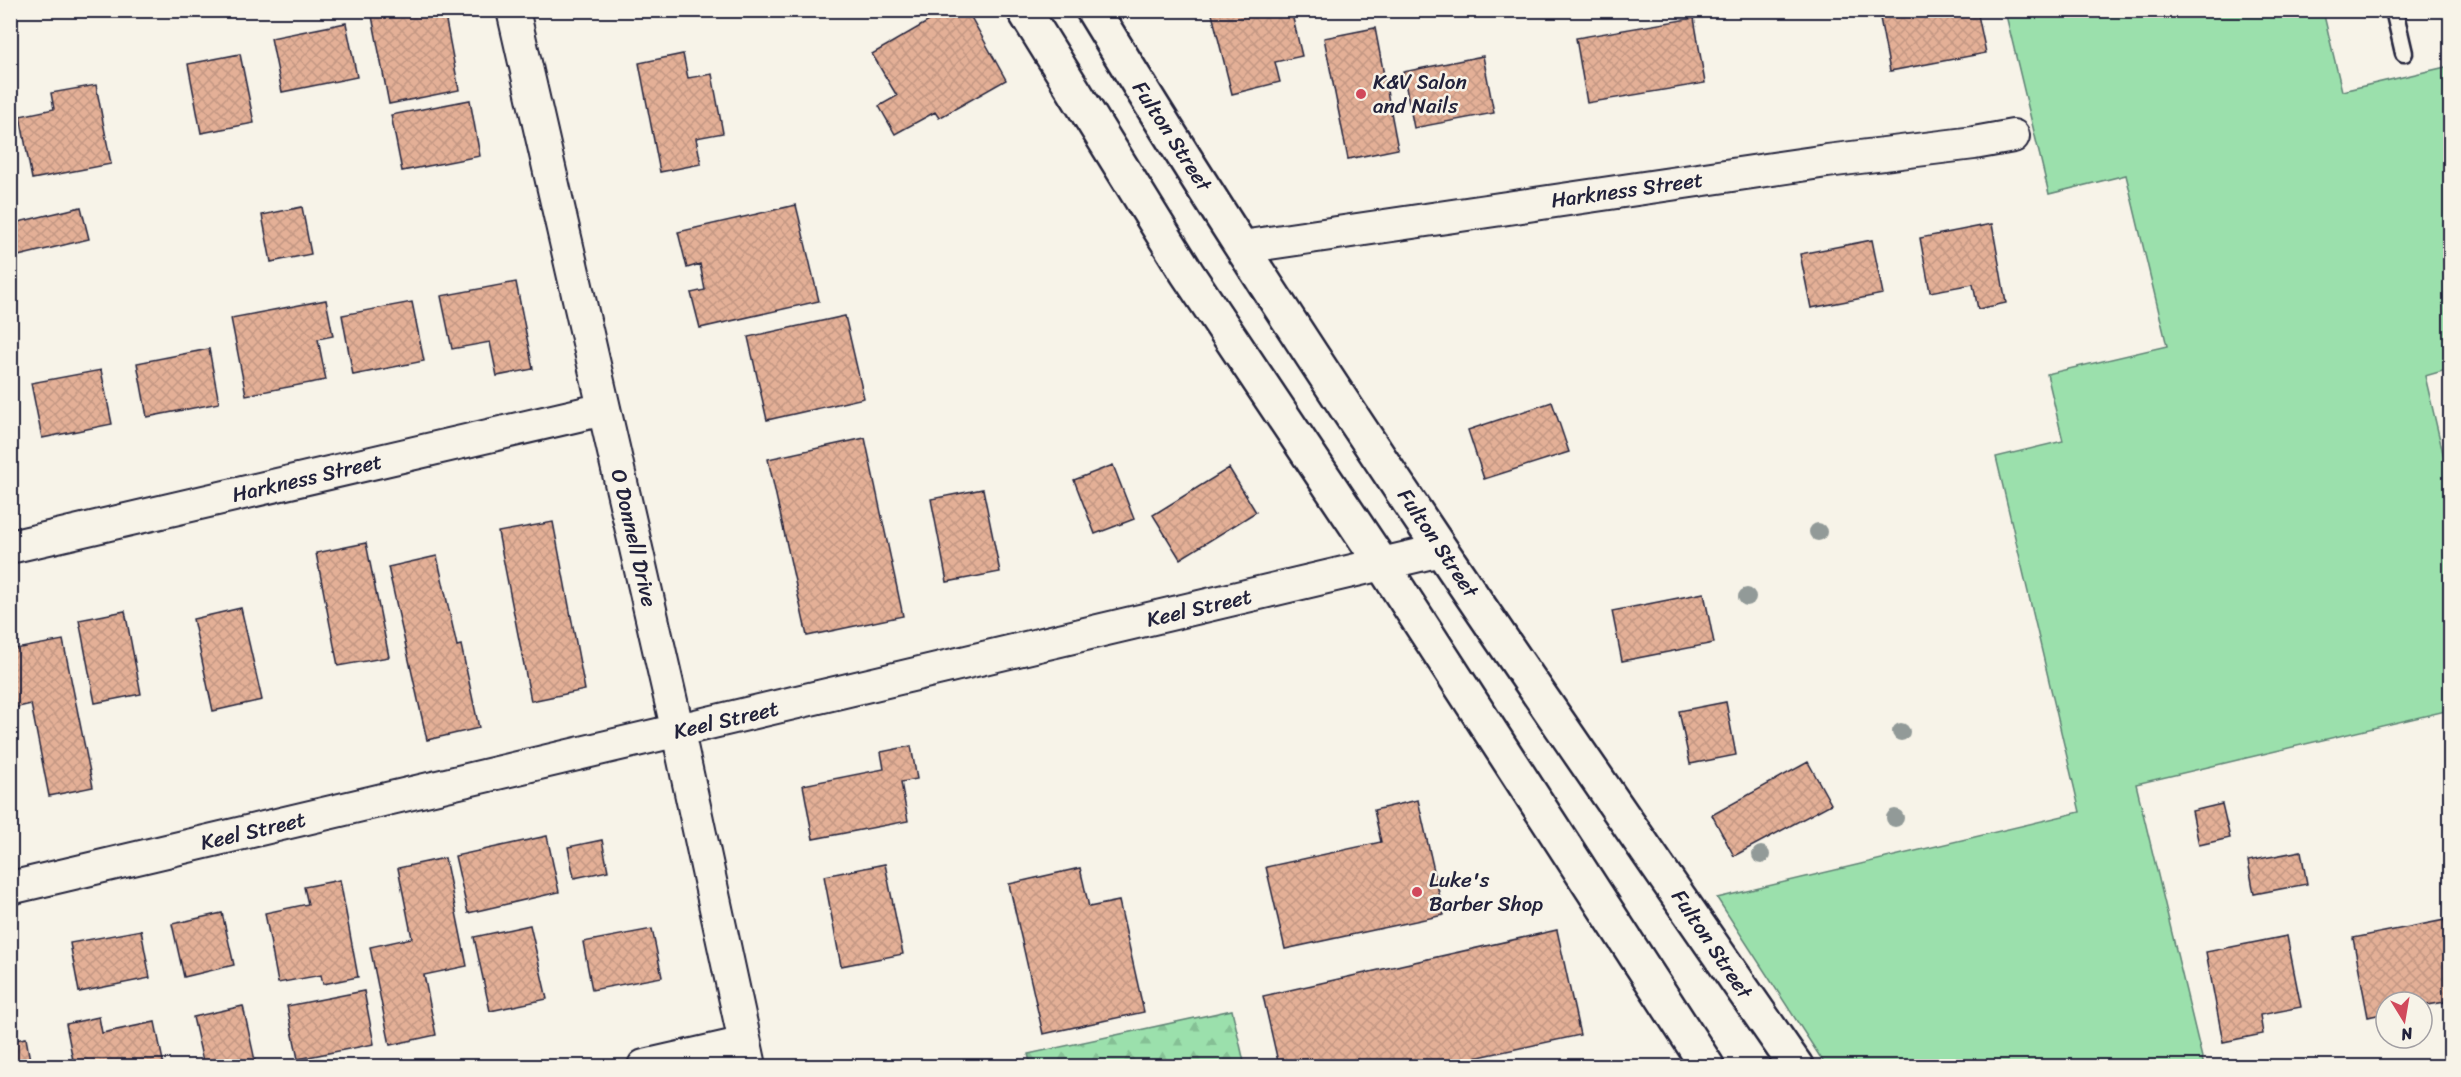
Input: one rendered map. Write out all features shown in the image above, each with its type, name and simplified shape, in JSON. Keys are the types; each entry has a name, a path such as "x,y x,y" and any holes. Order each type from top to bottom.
{"street":[{"name":"O Donnell Drive","path":"513,10 678,732 747,1055"},
{"path":"1024,10 1187,273 1382,564 1707,1066"},
{"name":"Fulton Street","path":"1093,10 1242,247 1441,550 1796,1066"},
{"name":"Harkness Street","path":"1242,247 1827,160 1974,143 2013,136"},
{"name":"Harkness Street","path":"10,547 604,409"},
{"name":"Keel Street","path":"10,888 1441,550"},
{"path":"645,1066 747,1055"}],"lane":[{"path":"2394,10 2404,53"}],"green space":[{"path":"2005,11 2323,11 2342,91 2450,66 2450,369 2425,376 2450,483 2450,710 2136,784 2204,1066 1826,1066 1717,898 2080,812 1996,457 2063,441 2047,374 2167,346 2126,175 2049,194"},
{"path":"1232,1010 1245,1066 1031,1066 1028,1054"}],"building":[{"path":"402,10 444,10 459,90 389,104 372,16"},
{"path":"948,10 967,10 1006,80 939,118 935,112 895,134 879,106 897,96 872,54"},
{"path":"1211,10 1291,10 1302,56 1275,62 1280,82 1232,94"},
{"path":"1920,10 1977,10 1986,53 1890,71 1880,18"},
{"path":"1694,18 1705,83 1587,103 1576,38"},
{"path":"346,23 357,77 282,92 271,38"},
{"name":"K&V Salon and Nails","path":"1375,28 1398,149 1348,159 1324,38"},
{"path":"240,54 254,123 201,133 188,64"},
{"path":"683,54 688,78 712,74 723,133 696,138 701,164 660,172 639,63"},
{"path":"1483,56 1494,113 1414,128 1403,72"},
{"path":"96,85 111,164 32,179 20,116 54,109 51,93"},
{"path":"470,100 480,156 402,171 391,115"},
{"path":"796,205 819,301 700,328 691,293 705,290 700,264 687,268 678,232"},
{"path":"81,207 89,239 10,258 10,224"},
{"path":"302,207 311,254 271,262 262,215"},
{"path":"1992,224 2006,303 1978,309 1973,284 1930,292 1920,238"},
{"path":"1872,240 1883,294 1811,308 1800,254"},
{"path":"516,282 533,369 497,376 490,342 452,349 441,296"},
{"path":"326,300 333,336 318,339 326,380 246,395 231,318"},
{"path":"412,302 424,361 353,375 342,315"},
{"path":"845,316 864,398 767,420 748,337"},
{"path":"209,349 219,403 147,417 137,363"},
{"path":"101,370 112,424 42,438 31,383"},
{"path":"1552,402 1569,452 1484,479 1468,430"},
{"path":"865,438 903,616 807,636 768,459"},
{"path":"1113,465 1134,519 1095,534 1074,480"},
{"path":"1229,468 1256,512 1180,559 1153,515"},
{"path":"983,489 1000,572 947,582 931,499"},
{"path":"553,522 585,690 531,701 498,532"},
{"path":"366,543 389,657 338,666 316,553"},
{"path":"437,556 457,646 461,645 479,728 427,740 388,567"},
{"path":"1704,593 1714,643 1622,661 1612,611"},
{"path":"241,608 262,700 213,711 193,619"},
{"path":"125,611 141,694 95,703 79,620"},
{"path":"63,640 93,787 49,796 31,704 10,709 10,650"},
{"path":"1726,702 1736,755 1690,764 1679,711"},
{"path":"911,746 917,779 901,782 908,821 813,839 803,785 884,769 881,752"},
{"path":"1808,762 1831,804 1734,856 1712,815"},
{"path":"1418,800 1444,915 1285,949 1266,867 1381,842 1374,810"},
{"path":"2222,804 2230,838 2199,845 2192,811"},
{"path":"547,836 559,892 468,913 455,856"},
{"path":"602,840 608,871 574,878 568,847"},
{"path":"2301,851 2307,884 2254,894 2248,861"},
{"path":"445,858 467,966 424,975 436,1035 390,1045 370,947 412,938 398,868"},
{"path":"885,864 903,954 841,966 824,876"},
{"path":"1080,868 1089,907 1119,901 1144,1012 1043,1034 1009,884"},
{"path":"340,880 358,977 323,984 321,975 278,983 265,913 308,904 304,887"},
{"path":"222,913 234,965 184,977 172,924"},
{"path":"2445,920 2450,951 2450,1001 2434,1004 2434,990 2374,990 2374,1016 2368,1017 2353,938"},
{"path":"530,925 547,999 490,1011 474,937"},
{"path":"652,929 662,977 592,990 583,942"},
{"path":"141,930 150,978 79,992 70,943"},
{"path":"1557,930 1580,1035 1437,1066 1279,1066 1263,996"},
{"path":"2287,936 2301,1007 2260,1015 2263,1034 2223,1042 2206,952"},
{"path":"364,991 374,1044 298,1059 287,1006"},
{"path":"243,1006 256,1065 204,1066 193,1017"},
{"path":"99,1017 102,1033 155,1022 164,1066 74,1066 66,1024"},
{"path":"26,1038 31,1066 10,1066 10,1041"}],"place":[{"name":"K&V Salon and Nails","path":"1361,94"},
{"name":"Luke's Barber Shop","path":"1417,892"}]}
